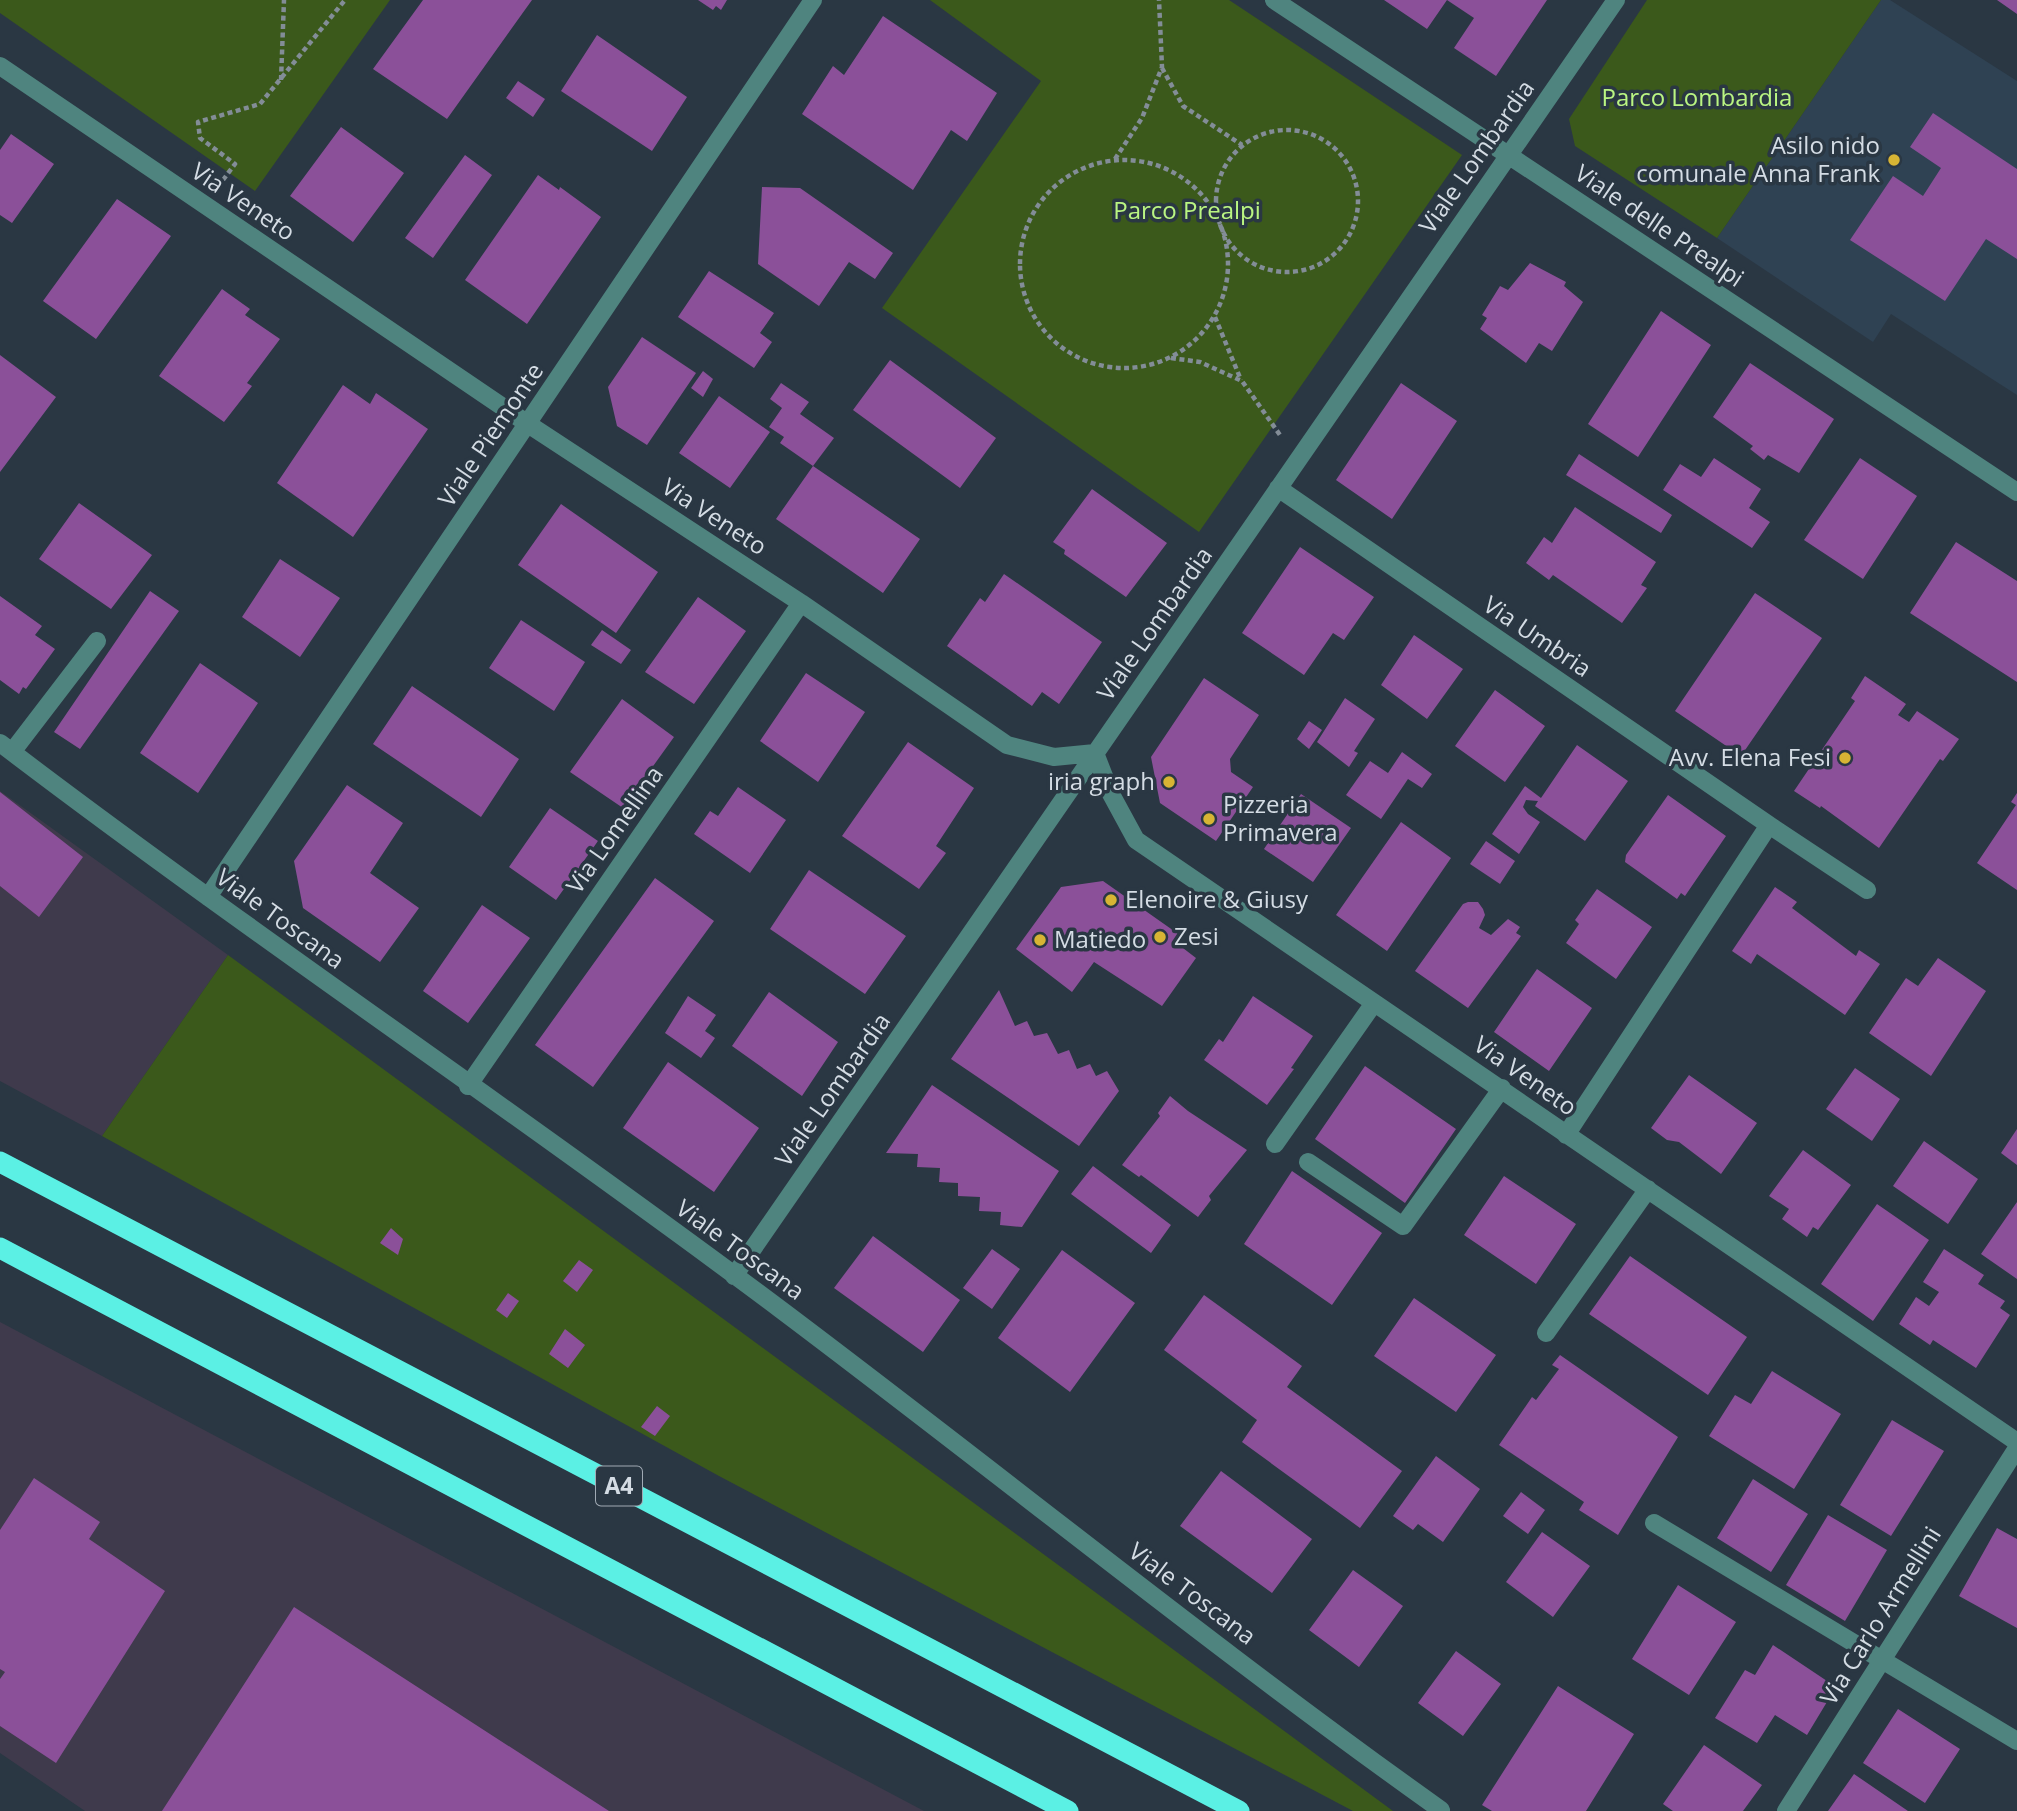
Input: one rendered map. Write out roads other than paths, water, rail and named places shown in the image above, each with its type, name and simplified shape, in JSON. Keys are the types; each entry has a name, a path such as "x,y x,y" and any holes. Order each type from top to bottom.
{"highway":[{"name":"A4","path":"0,1162 1239,1811"},
{"path":"0,1248 1068,1811"}],"street":[{"name":"Viale Piemonte","path":"208,897 813,0"},
{"name":"Viale delle Prealpi","path":"1274,0 2017,492"},
{"name":"Viale Lombardia","path":"734,1276 1616,0"},
{"name":"Via Veneto","path":"0,66 527,424 801,603 1007,745 1054,757 1095,753 1111,794 1136,840 2017,1442"},
{"name":"Via Umbria","path":"1278,488 1867,890"},
{"name":"Via Lomellina","path":"468,1086 801,603"},
{"path":"6,748 97,641"},
{"name":"Viale Toscana","path":"6,748 468,1086 734,1276 1340,1739 1441,1810"},
{"path":"1566,1135 1769,825"},
{"path":"1275,1144 1374,1003"},
{"path":"1308,1162 1404,1226 1502,1088"},
{"path":"1546,1333 1648,1189"},
{"name":"Via Carlo Armellini","path":"1786,1811 2017,1448"},
{"path":"1654,1523 2017,1741"}],"place":[{"name":"Asilo nido comunale Anna Frank","path":"1894,160"},
{"name":"Avv. Elena Fesi","path":"1845,758"},
{"name":"iria graph","path":"1169,782"},
{"name":"Pizzeria Primavera","path":"1209,819"},
{"name":"Elenoire & Giusy","path":"1111,900"},
{"name":"Zesi","path":"1160,937"},
{"name":"Matiedo","path":"1040,940"}],"park label":[{"name":"Parco Lombardia","path":"1697,98"},
{"name":"Parco Prealpi","path":"1187,211"}]}
